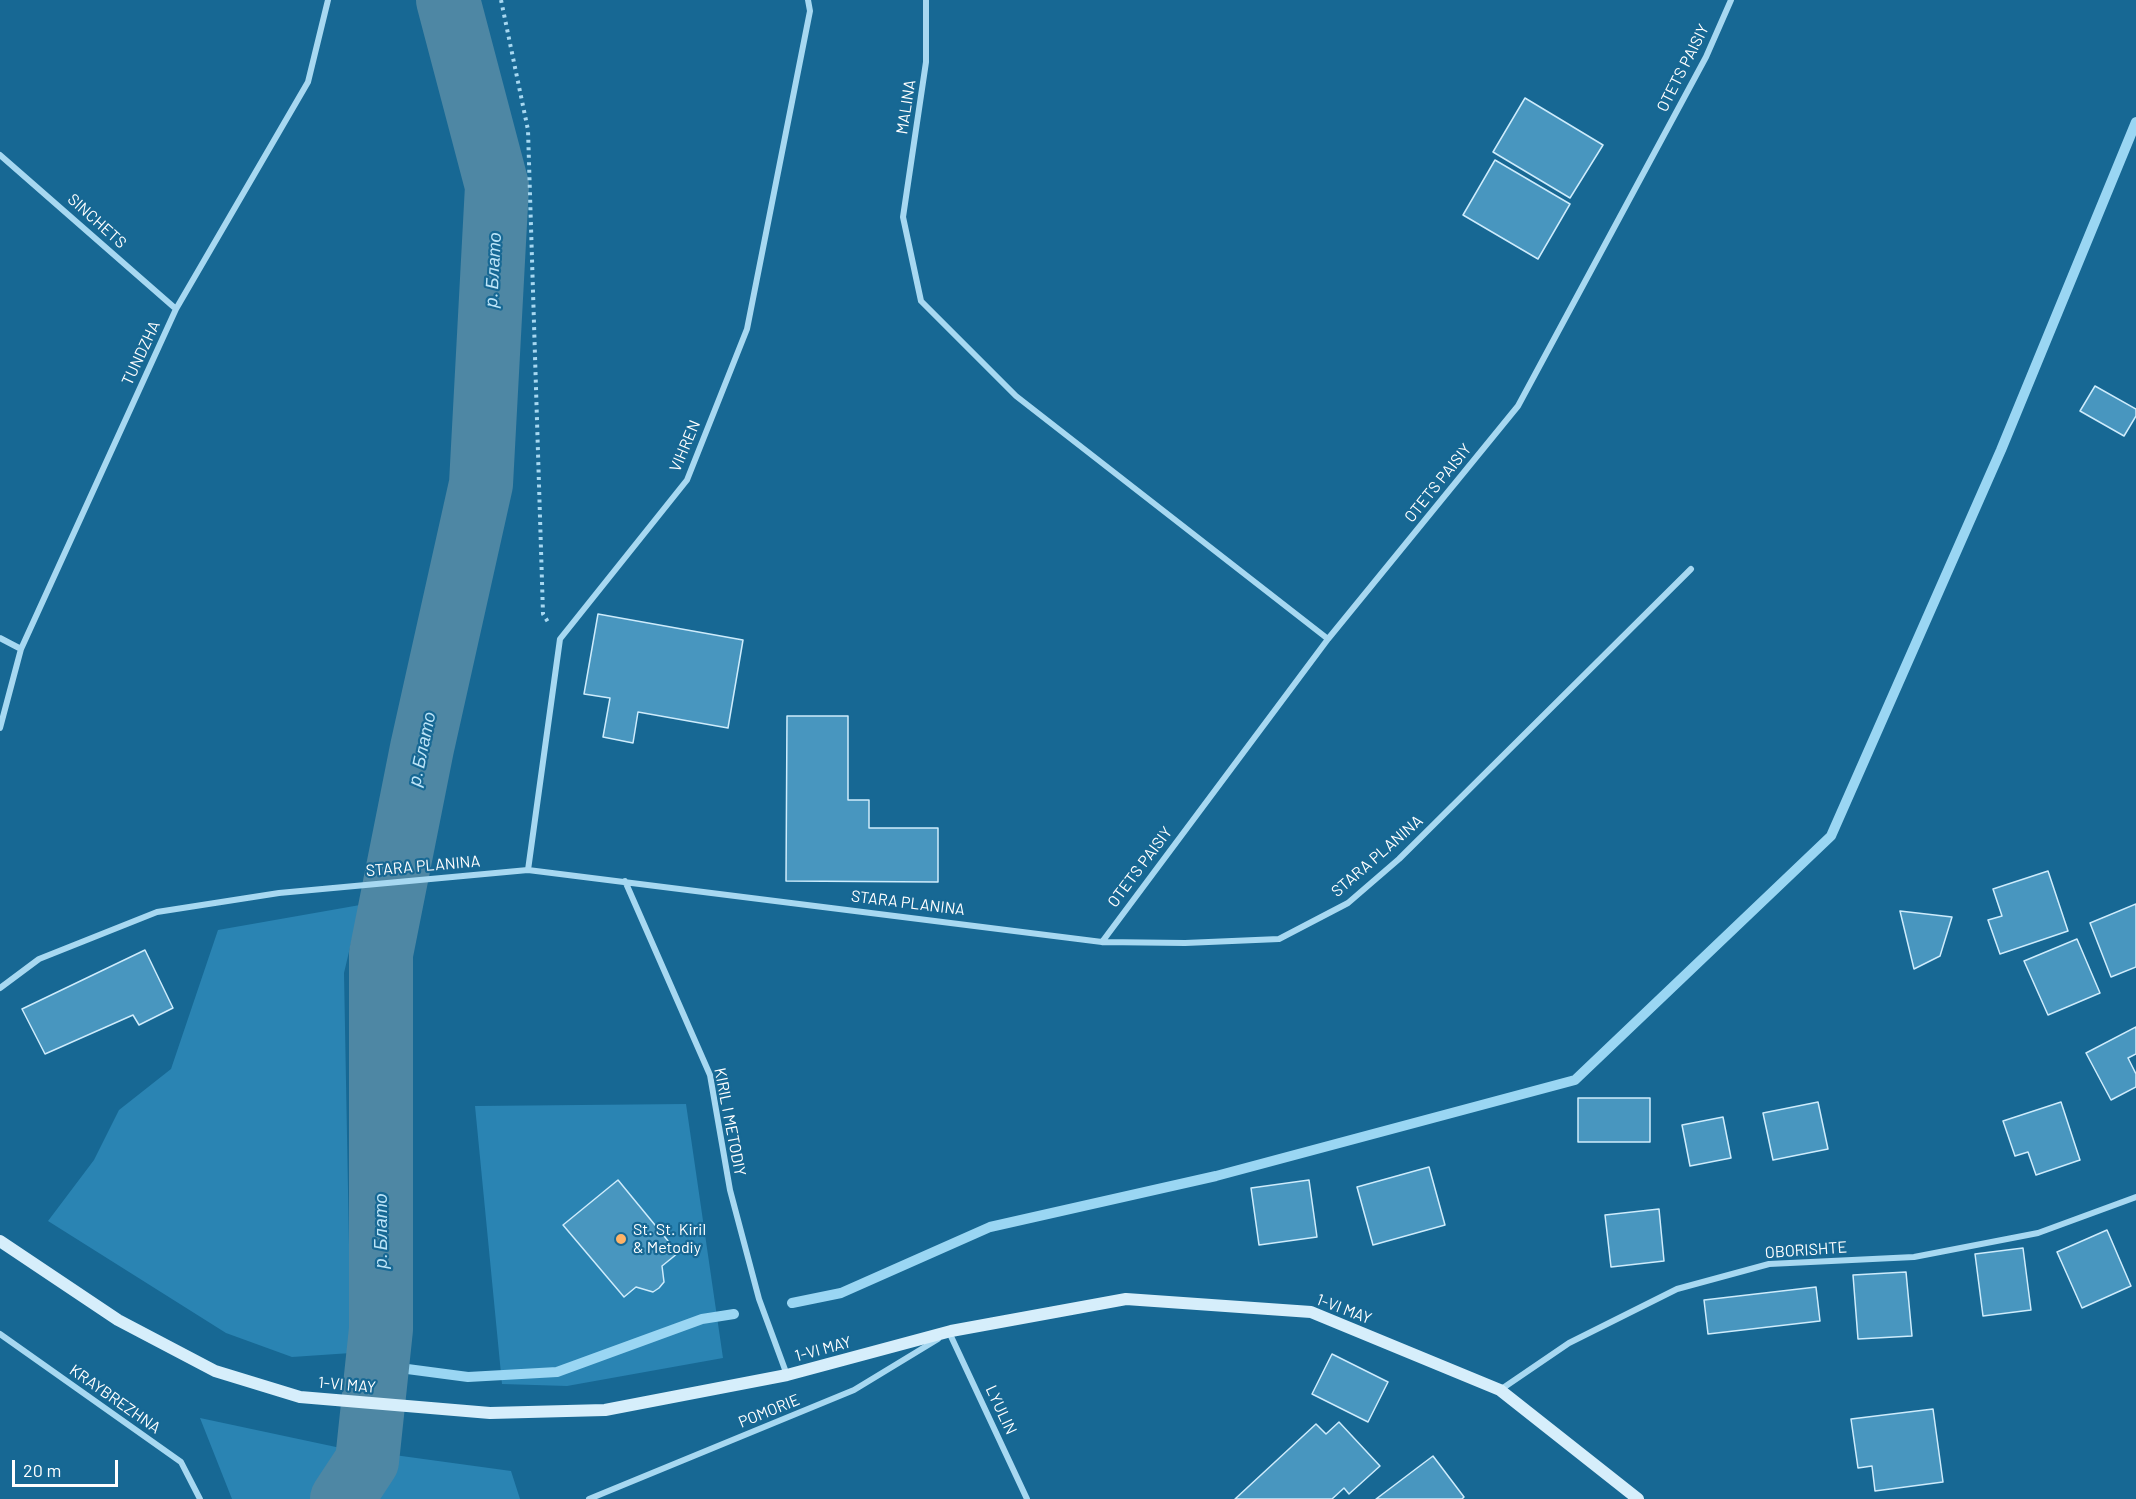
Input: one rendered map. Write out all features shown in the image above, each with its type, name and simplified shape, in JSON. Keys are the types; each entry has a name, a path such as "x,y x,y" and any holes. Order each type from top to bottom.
{"street":[{"name":"TUNDZHA","path":"0,728 21,649 176,309 308,82 328,0"},
{"name":"VIHREN","path":"560,639 687,480 747,328 810,11 808,0"},
{"name":"MALINA","path":"926,0 927,62 903,217 921,301 1016,396 1328,639"},
{"name":"OTETS PAISIY","path":"1102,942 1328,639 1518,406 1706,57 1731,0"},
{"name":"SINCHETS","path":"0,155 176,309"},
{"name":"STARA PLANINA","path":"0,988 39,959 157,912 279,893 528,870 1102,942 1185,943 1279,939 1348,903 1399,859 1691,569"},
{"path":"0,638 21,649"},
{"path":"528,870 560,639"},
{"name":"KIRIL I METODIY","path":"625,881 710,1076 730,1190 759,1299 787,1375"},
{"name":"OBORISHTE","path":"1500,1390 1569,1343 1677,1289 1769,1264 1914,1257 2038,1233 2136,1197"},
{"name":"1-VI MAY","path":"0,1241 118,1320 215,1371 300,1397 490,1413 605,1410 787,1375 951,1331 1126,1299 1311,1312 1500,1390 1638,1499"},
{"name":"POMORIE","path":"589,1499 854,1390 951,1331"},
{"name":"LYULIN","path":"951,1331 1027,1499"},
{"name":"KRAYBREZHNA","path":"0,1334 181,1462 200,1499"}],"path":[{"path":"501,0 528,130 543,614 560,639"}],"shaded area":[{"path":"360,905 344,973 351,1353 292,1357 226,1333 48,1221 94,1160 119,1110 171,1069 218,930"},
{"path":"686,1104 723,1358 567,1386 502,1384 475,1106"},
{"path":"200,1418 336,1447 511,1471 520,1499 232,1499"}],"building":[{"path":"1525,98 1603,145 1570,198 1493,152"},
{"path":"1495,160 1570,204 1538,259 1463,215"},
{"path":"2095,386 2136,409 2136,416 2124,436 2080,411"},
{"path":"598,614 743,640 728,728 638,712 633,743 603,737 610,698 584,694"},
{"path":"787,716 848,716 848,800 869,800 869,828 938,828 938,882 786,881"},
{"path":"2048,871 2068,931 2000,954 1988,920 2002,916 1993,889"},
{"path":"2136,904 2136,967 2111,977 2090,923"},
{"path":"1900,911 1952,917 1940,956 1914,969"},
{"path":"2077,939 2100,993 2048,1015 2024,961"},
{"path":"145,950 173,1008 139,1025 133,1015 45,1054 22,1009"},
{"path":"2136,1027 2136,1054 2128,1058 2136,1074 2136,1087 2111,1100 2086,1053"},
{"path":"1578,1098 1650,1098 1650,1142 1578,1142"},
{"path":"1818,1102 1828,1149 1773,1160 1763,1113"},
{"path":"2061,1102 2080,1160 2036,1175 2028,1152 2015,1156 2003,1121"},
{"path":"1723,1117 1731,1158 1690,1166 1682,1125"},
{"path":"1429,1167 1445,1225 1373,1245 1357,1187"},
{"name":"St. St. Kiril & Metodiy","path":"618,1180 678,1253 662,1266 664,1282 653,1292 636,1287 624,1297 563,1225"},
{"path":"1309,1180 1317,1237 1259,1245 1251,1188"},
{"path":"1659,1209 1664,1261 1611,1267 1605,1215"},
{"path":"2107,1230 2131,1286 2082,1308 2057,1252"},
{"path":"2023,1248 2031,1310 1983,1316 1975,1254"},
{"path":"1906,1272 1912,1336 1858,1339 1853,1275"},
{"path":"1816,1287 1820,1321 1708,1334 1704,1300"},
{"path":"1332,1354 1388,1382 1368,1422 1312,1394"},
{"path":"1933,1409 1943,1482 1875,1491 1872,1466 1858,1468 1851,1419"},
{"path":"1339,1422 1380,1466 1349,1494 1344,1488 1332,1499 1235,1499 1316,1424 1326,1434"},
{"path":"1433,1456 1464,1497 1462,1499 1376,1499"}],"waterway":[{"name":"р. Блато","path":"342,1499 367,1461 381,1329 381,954 422,748 481,484 497,186 448,0"},
{"path":"792,1303 841,1293 990,1227 1216,1176 1575,1080 1831,836 2001,450 2136,122"},
{"path":"377,1365 468,1377 557,1372 702,1319 734,1314"}],"place":[{"name":"St. St. Kiril & Metodiy","path":"621,1239"}]}
